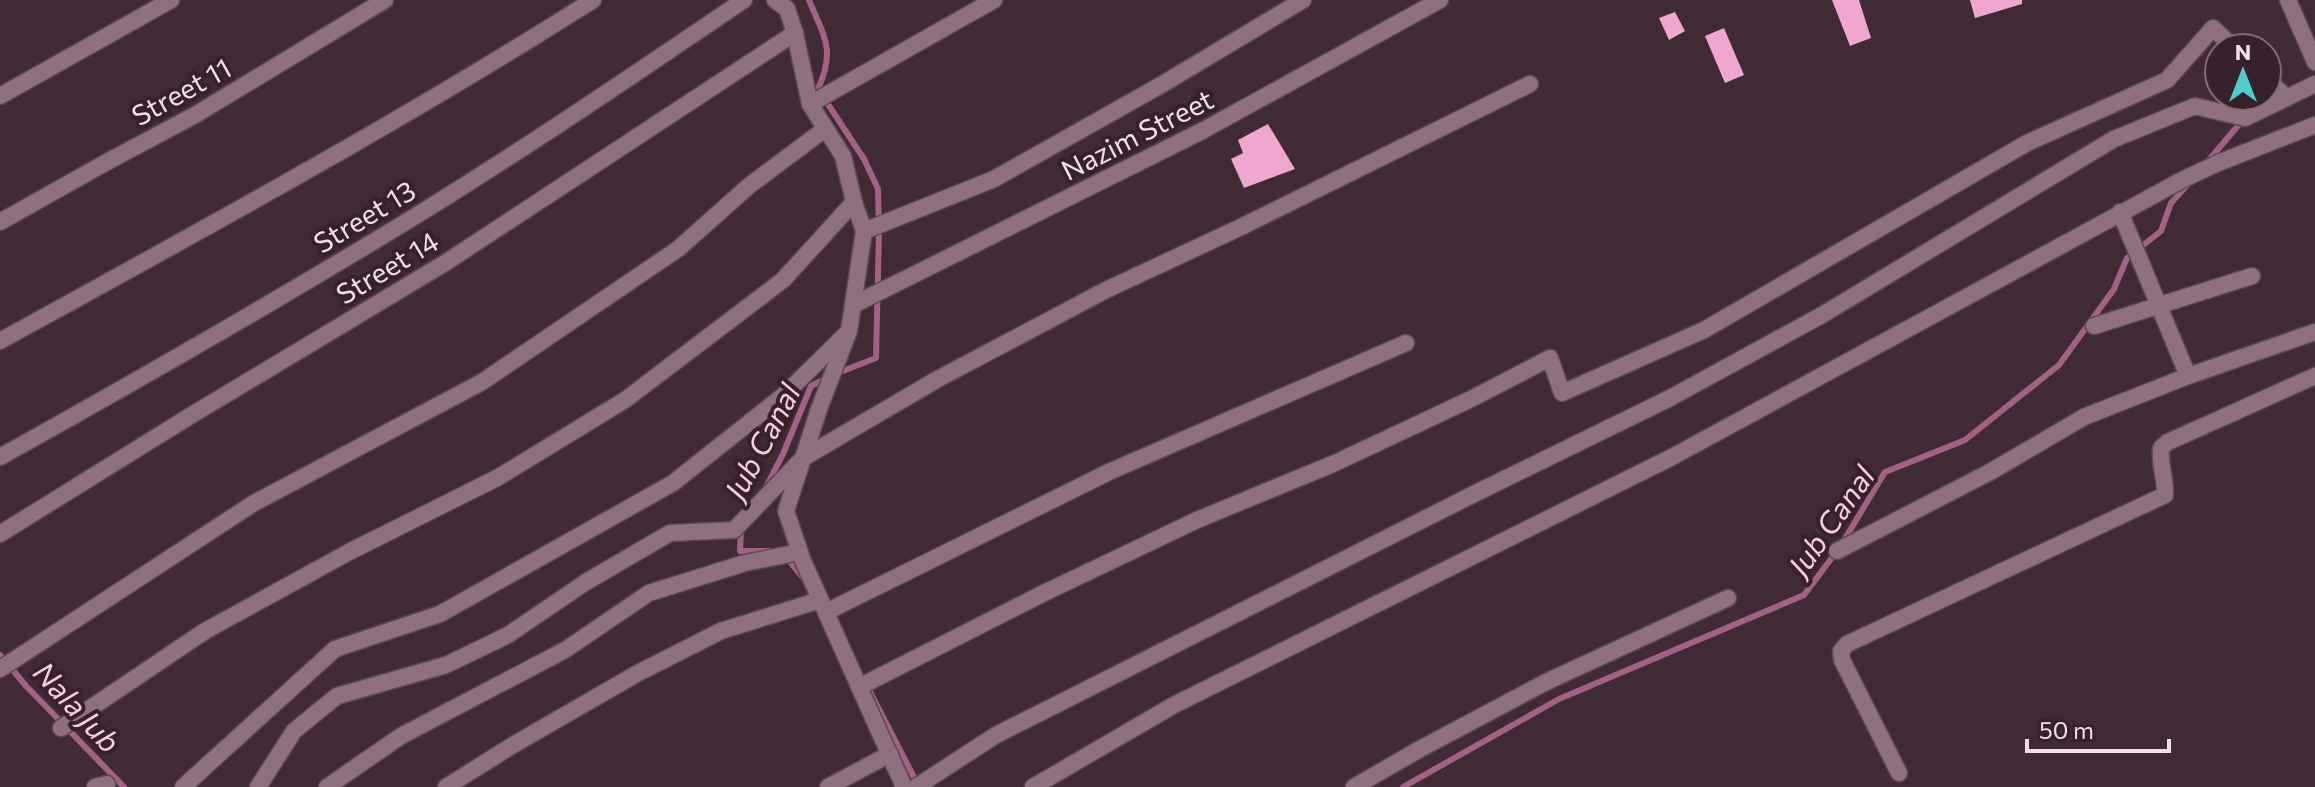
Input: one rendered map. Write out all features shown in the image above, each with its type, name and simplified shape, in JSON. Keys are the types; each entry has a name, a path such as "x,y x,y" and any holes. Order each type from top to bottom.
{"street":[{"path":"0,96 171,0"},
{"name":"Street 11","path":"0,222 195,115 385,0"},
{"path":"0,341 225,217 512,51 593,0"},
{"name":"Street 13","path":"0,457 199,345 416,216 744,0"},
{"path":"775,0 787,9 810,104 843,156 864,231 849,331 786,511 823,606 904,787"},
{"path":"810,104 994,0"},
{"path":"864,231 994,179 1303,0"},
{"name":"Nazim Street","path":"853,305 1202,131 1440,0"},
{"path":"2288,0 2315,62"},
{"name":"Street 14","path":"0,534 445,263 795,33"},
{"path":"859,687 1197,520 1335,463 1550,358 1562,393 1704,330 2027,143 2167,80 2203,39"},
{"path":"258,787 294,731 337,696 446,665 508,635 586,582 670,533 734,530 803,458 936,380 1106,290 1530,84"},
{"path":"916,787 996,735 1670,398 1822,315 2114,139 2195,106 2245,118 2315,84"},
{"path":"2283,94 2287,98"},
{"path":"1033,787 1174,705 1672,457 2120,212 2218,163 2315,125"},
{"path":"2,662 254,503 482,382 678,249 750,185 825,129"},
{"path":"61,728 205,631 349,552 497,478 625,400 783,280 854,202"},
{"path":"2120,212 2188,376"},
{"path":"2094,326 2252,276"},
{"path":"183,787 335,649 440,614 673,483 784,395 849,331"},
{"path":"1837,551 1990,472 2084,417 2188,376 2315,332"},
{"path":"446,787 638,673 721,631 823,606 1111,471 1406,343"},
{"path":"1899,773 1842,660 1841,651 1847,644 2165,495 2159,460 2161,448 2168,442 2315,376"},
{"path":"327,787 401,736 565,650 649,593 745,563 800,552"},
{"path":"1354,787 1546,682 1728,598"},
{"path":"828,787 890,754"}],"building":[{"path":"1832,0 1859,0 1871,38 1850,46"},
{"path":"1970,0 2022,0 2022,4 1975,18"},
{"path":"1675,12 1685,31 1669,40 1659,18"},
{"path":"1724,28 1744,75 1725,83 1705,36"},
{"path":"1268,124 1295,169 1244,188 1231,159 1243,153 1238,140"}],"waterway":[{"name":"Jub Canal","path":"809,0 826,43 826,63 818,89 864,159 878,189 876,358 835,374"},
{"name":"Jub Canal","path":"2208,161 2242,121"},
{"name":"Jub Canal","path":"1843,542 1885,472 1965,440 2059,365 2114,289 2127,258 2161,231 2171,203 2190,182"},
{"name":"Jub Canal","path":"765,489 811,386 825,379"},
{"name":"Jub Canal","path":"741,529 740,551 772,551"},
{"name":"Jub Canal","path":"1403,787 1559,699 1804,595 1837,551"},
{"name":"Jub Canal","path":"787,558 805,580"},
{"name":"Nala Jub","path":"0,655 124,787"},
{"name":"Jub Canal","path":"869,690 917,783"}]}
